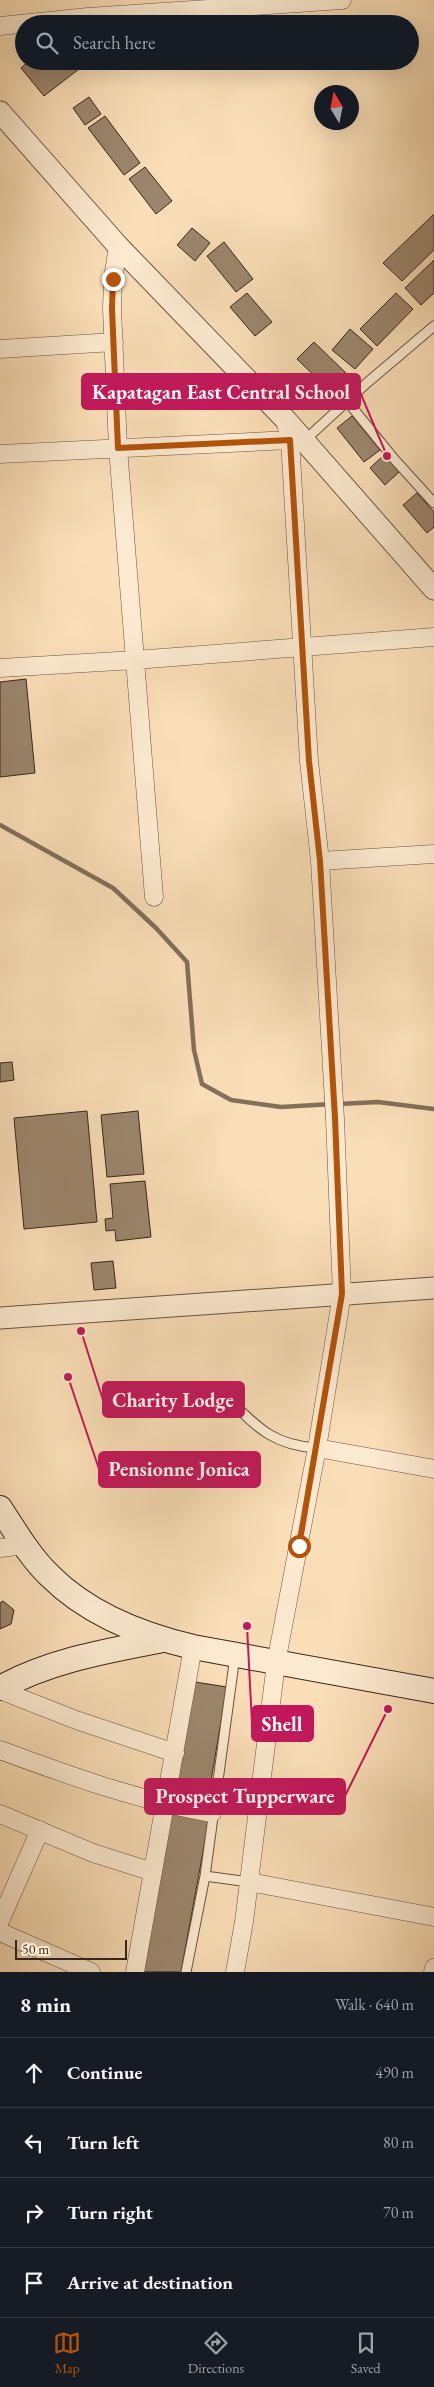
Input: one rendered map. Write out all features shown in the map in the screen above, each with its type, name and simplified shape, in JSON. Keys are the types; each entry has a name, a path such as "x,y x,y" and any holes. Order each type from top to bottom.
{"main road":[{"path":"0,1508 25,1545 49,1575 72,1596 97,1611 163,1640 235,1656 434,1690"},
{"path":"0,1689 33,1672 62,1661 163,1640"}],"street":[{"path":"118,15 342,0"},
{"path":"0,26 15,24"},
{"path":"0,112 118,246 285,419 297,440 434,589"},
{"path":"118,246 113,279 118,448 154,897"},
{"path":"0,349 114,342"},
{"path":"0,454 297,440"},
{"path":"235,1972 249,1882 276,1663 317,1448 342,1294 335,1118 320,861 309,761 297,440"},
{"path":"0,668 135,660 434,637"},
{"path":"320,861 434,854"},
{"path":"0,1318 434,1288"},
{"path":"317,1448 434,1469"},
{"path":"0,1548 25,1545"},
{"path":"135,1972 193,1647"},
{"path":"0,1689 76,1720 175,1753"},
{"path":"0,1750 96,1785 166,1806 212,1814"},
{"path":"0,1814 93,1853 153,1872"},
{"path":"0,1920 40,1830"},
{"path":"249,1882 434,1917"},
{"path":"0,1932 68,1967 91,1972"}],"lane":[{"path":"297,440 347,401 434,326"},
{"path":"347,401 395,460 434,503"},
{"path":"225,1394 252,1422 274,1438 298,1447 317,1448"},
{"path":"186,1972 205,1876 235,1656"},
{"path":"205,1876 249,1882"}],"building":[{"path":"23,70 78,70 44,96"},
{"path":"89,97 101,114 85,125 73,108"},
{"path":"105,116 140,163 124,175 88,128"},
{"path":"145,167 172,201 156,214 129,179"},
{"path":"434,214 434,250 402,281 383,263"},
{"path":"192,228 210,243 195,261 177,245"},
{"path":"224,242 253,279 236,292 207,256"},
{"path":"434,260 434,293 421,305 405,288"},
{"path":"247,293 272,322 255,336 230,307"},
{"path":"396,293 413,309 377,346 360,329"},
{"path":"350,329 373,349 355,369 332,350"},
{"path":"314,342 346,373 329,390 297,359"},
{"path":"352,416 380,450 364,462 337,428"},
{"path":"384,455 399,472 385,485 370,468"},
{"path":"417,493 434,512 434,527 427,533 403,505"},
{"path":"26,679 35,773 0,777 0,682"},
{"path":"12,1062 14,1080 0,1082 0,1063"},
{"path":"87,1111 97,1222 24,1229 14,1118"},
{"path":"138,1111 144,1174 107,1177 101,1115"},
{"path":"145,1181 151,1237 116,1241 115,1230 106,1231 105,1219 113,1218 110,1184"},
{"path":"113,1261 116,1288 94,1290 91,1263"},
{"path":"3,1601 14,1610 11,1624 0,1629 0,1603"},
{"path":"195,1682 227,1687 207,1804 174,1799"},
{"path":"170,1812 209,1819 181,1972 140,1972"}],"waterway":[{"path":"0,825 113,888 156,928 187,962 194,1050 202,1084 231,1100 281,1107 332,1104"},
{"path":"339,1104 378,1102 434,1109"}],"place":[{"name":"Kapatagan East Central School","path":"387,456"},
{"name":"Charity Lodge","path":"81,1331"},
{"name":"Pensionne Jonica","path":"68,1377"},
{"name":"Shell","path":"247,1626"},
{"name":"Prospect Tupperware","path":"388,1709"}],"route":[{"path":"113,279 112,309 118,448 290,440 304,647 309,761 320,861 339,1192 342,1294 299,1546"}]}
